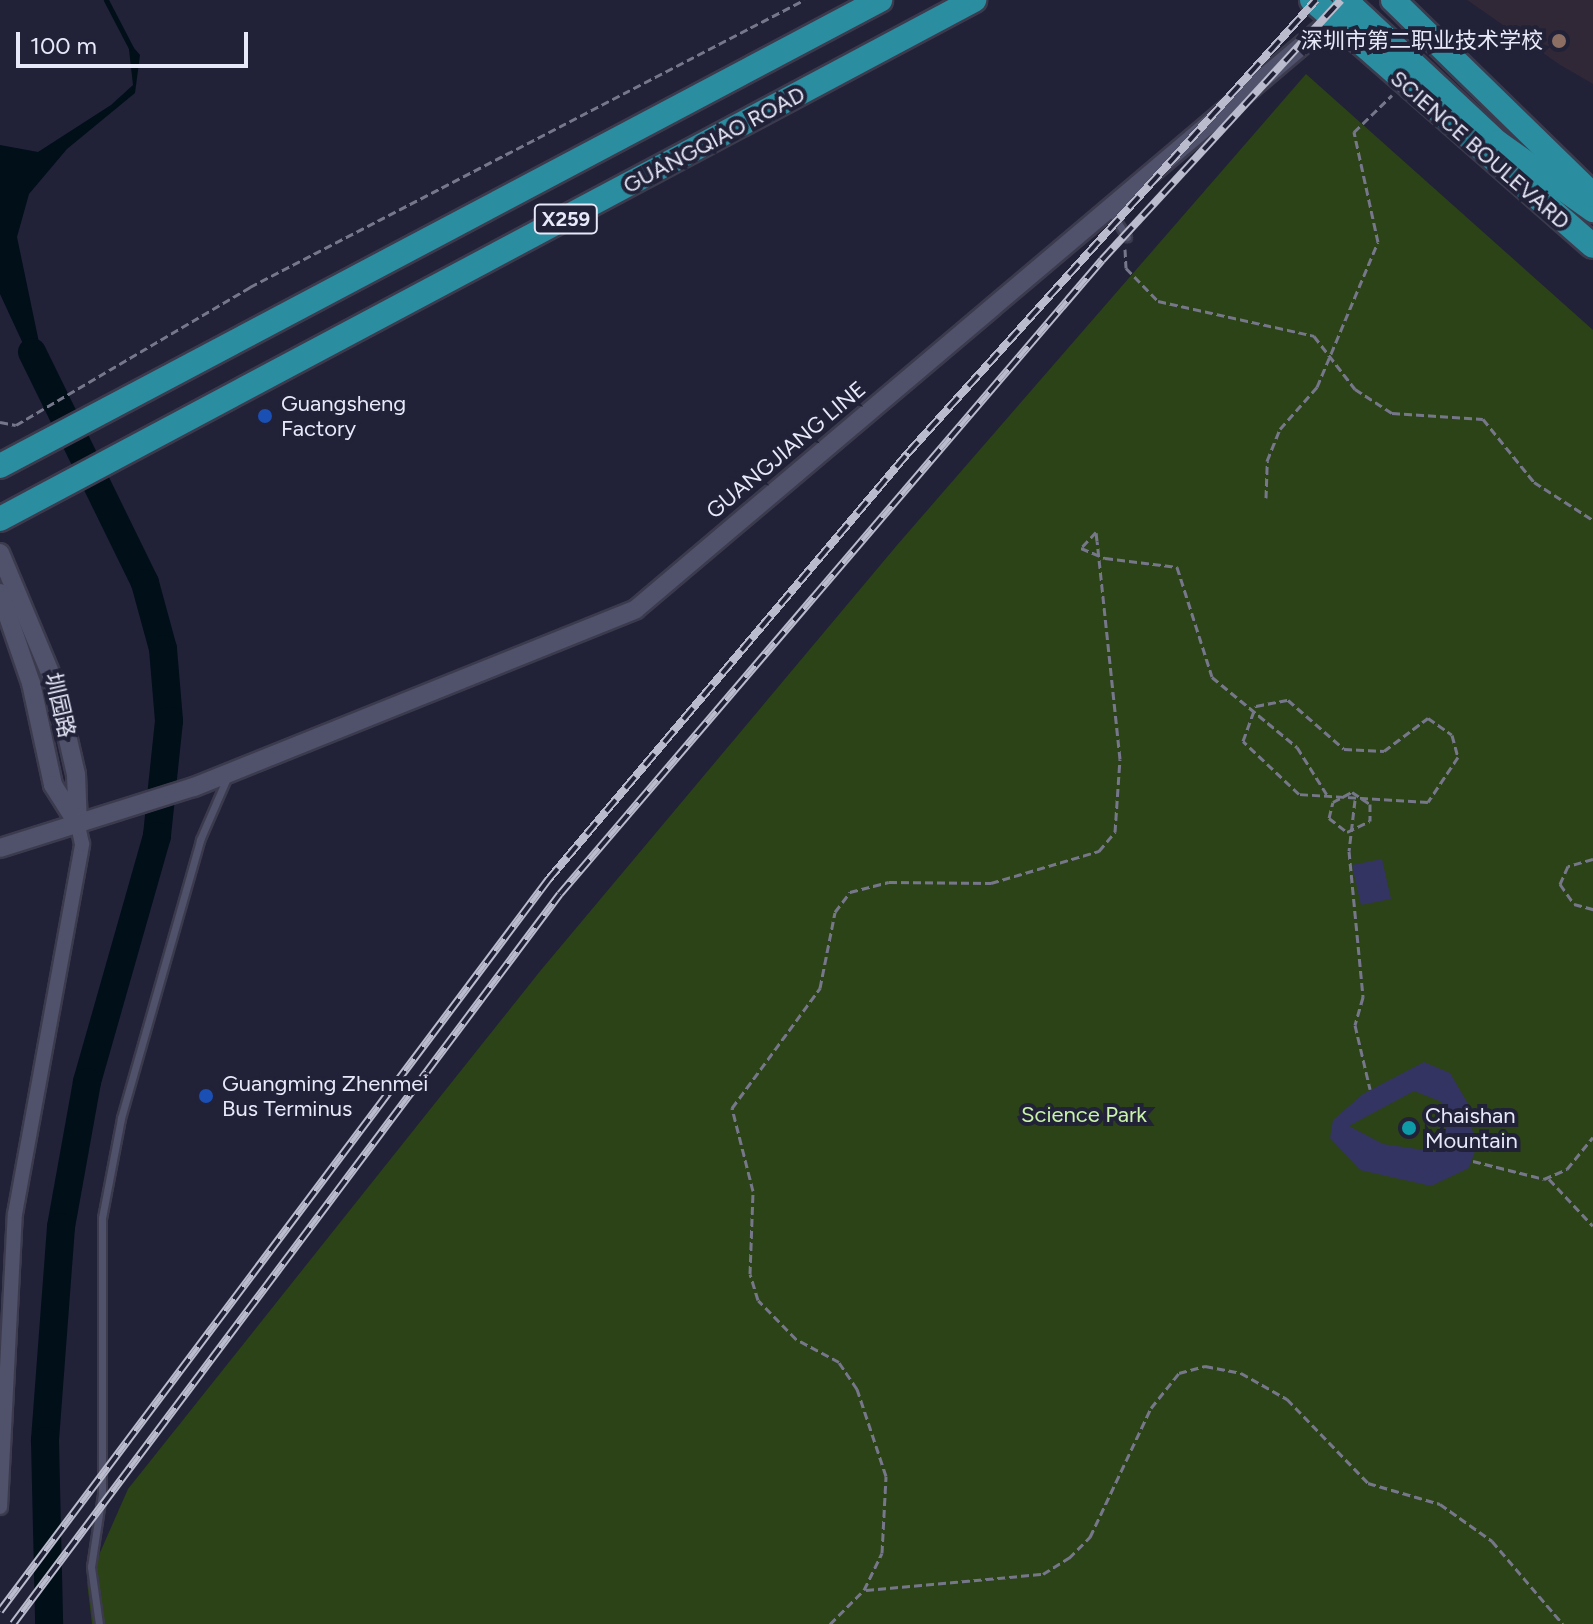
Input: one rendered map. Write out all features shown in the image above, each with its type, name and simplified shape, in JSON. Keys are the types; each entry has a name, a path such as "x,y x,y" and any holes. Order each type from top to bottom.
{"main road":[{"name":"GUANGQIAO ROAD","path":"27,451 880,0"},
{"name":"GUANGQIAO ROAD","path":"0,519 974,0"},
{"path":"1312,0 1338,10 1497,142 1593,210"},
{"name":"SCIENCE BOULEVARD","path":"1393,0 1593,195"},
{"name":"SCIENCE BOULEVARD","path":"1338,10 1404,85 1593,246"},
{"path":"0,449 27,451"},
{"name":"X259","path":"0,466 27,451"}],"street":[{"name":"GUANGJIANG LINE","path":"78,825 194,787 636,609 1109,209 1338,10"},
{"path":"0,553 56,687 76,774 82,844 15,1214 0,1507"},
{"name":"圳园路","path":"0,593 31,683 53,785 78,825"},
{"path":"0,848 78,825"}],"lane":[{"path":"1109,209 1127,237"},
{"path":"99,1624 91,1567 102,1494 102,1218 121,1118 196,854 230,773"}],"path":[{"path":"0,422 16,425 250,287 804,0"},
{"path":"1266,498 1267,461 1280,429 1317,387 1378,242 1354,132 1404,85"},
{"path":"1127,237 1126,268 1158,301 1295,328 1314,336 1355,389 1392,413 1483,419 1534,482 1593,520"},
{"path":"830,1624 864,1590 888,1518 874,1428 839,1362 796,1339 758,1300 750,1274 753,1191 732,1108 820,988 835,912 850,892 889,882 991,883 1099,851 1115,832 1120,759 1097,541 1096,532 1081,548 1105,558 1177,567 1212,677 1297,747 1324,783 1329,798"},
{"path":"1288,700 1334,744 1356,751 1395,747 1428,718 1456,739 1458,757 1433,800 1355,800 1299,794 1246,747 1256,706 1288,700"},
{"path":"1348,791 1370,804 1370,821 1352,832 1336,829 1329,818 1333,802 1348,791"},
{"path":"1355,800 1352,832 1363,997 1355,1025 1370,1089"},
{"path":"1593,859 1568,866 1560,884 1574,904 1593,909"},
{"path":"1548,1178 1567,1169 1593,1137"},
{"path":"1473,1161 1548,1178 1593,1226"},
{"path":"864,1590 1043,1574 1069,1558 1090,1537 1151,1408 1179,1373 1205,1366 1241,1373 1287,1399 1368,1483 1440,1504 1492,1541 1563,1624"}],"shaded area":[{"name":"深圳市第二职业技术学校","path":"1467,0 1593,0 1593,84 1560,65"},
{"path":"128,41 140,55 135,93 67,149 29,194 17,237 41,352 56,384 44,389 0,294 0,145 38,152 111,105 133,85"}],"green space":[{"name":"Science Park","path":"1306,74 1593,330 1593,1624 92,1624 87,1582 128,1489 541,970 898,544"}],"building":[{"path":"1382,859 1391,899 1361,905 1352,865"},
{"path":"1424,1062 1450,1073 1467,1102 1476,1148 1469,1168 1431,1186 1360,1170 1330,1138 1333,1120 1363,1094","holes":["1414,1091 1442,1102 1447,1139 1438,1152 1383,1144 1349,1126"]}],"waterway":[{"path":"106,0 131,48"},
{"path":"32,352 145,583 163,649 169,721 157,836 87,1082 61,1227 45,1441 49,1624"}],"railway":[{"path":"0,1611 548,880 908,453 1316,0"},
{"path":"13,1624 560,894 1102,260 1341,0"}],"place":[{"name":"深圳市第二职业技术学校","path":"1559,41"},
{"name":"Guangsheng Factory","path":"265,416"},
{"name":"Guangming Zhenmei Bus Terminus","path":"206,1096"},
{"name":"Chaishan Mountain","path":"1409,1128"}]}
